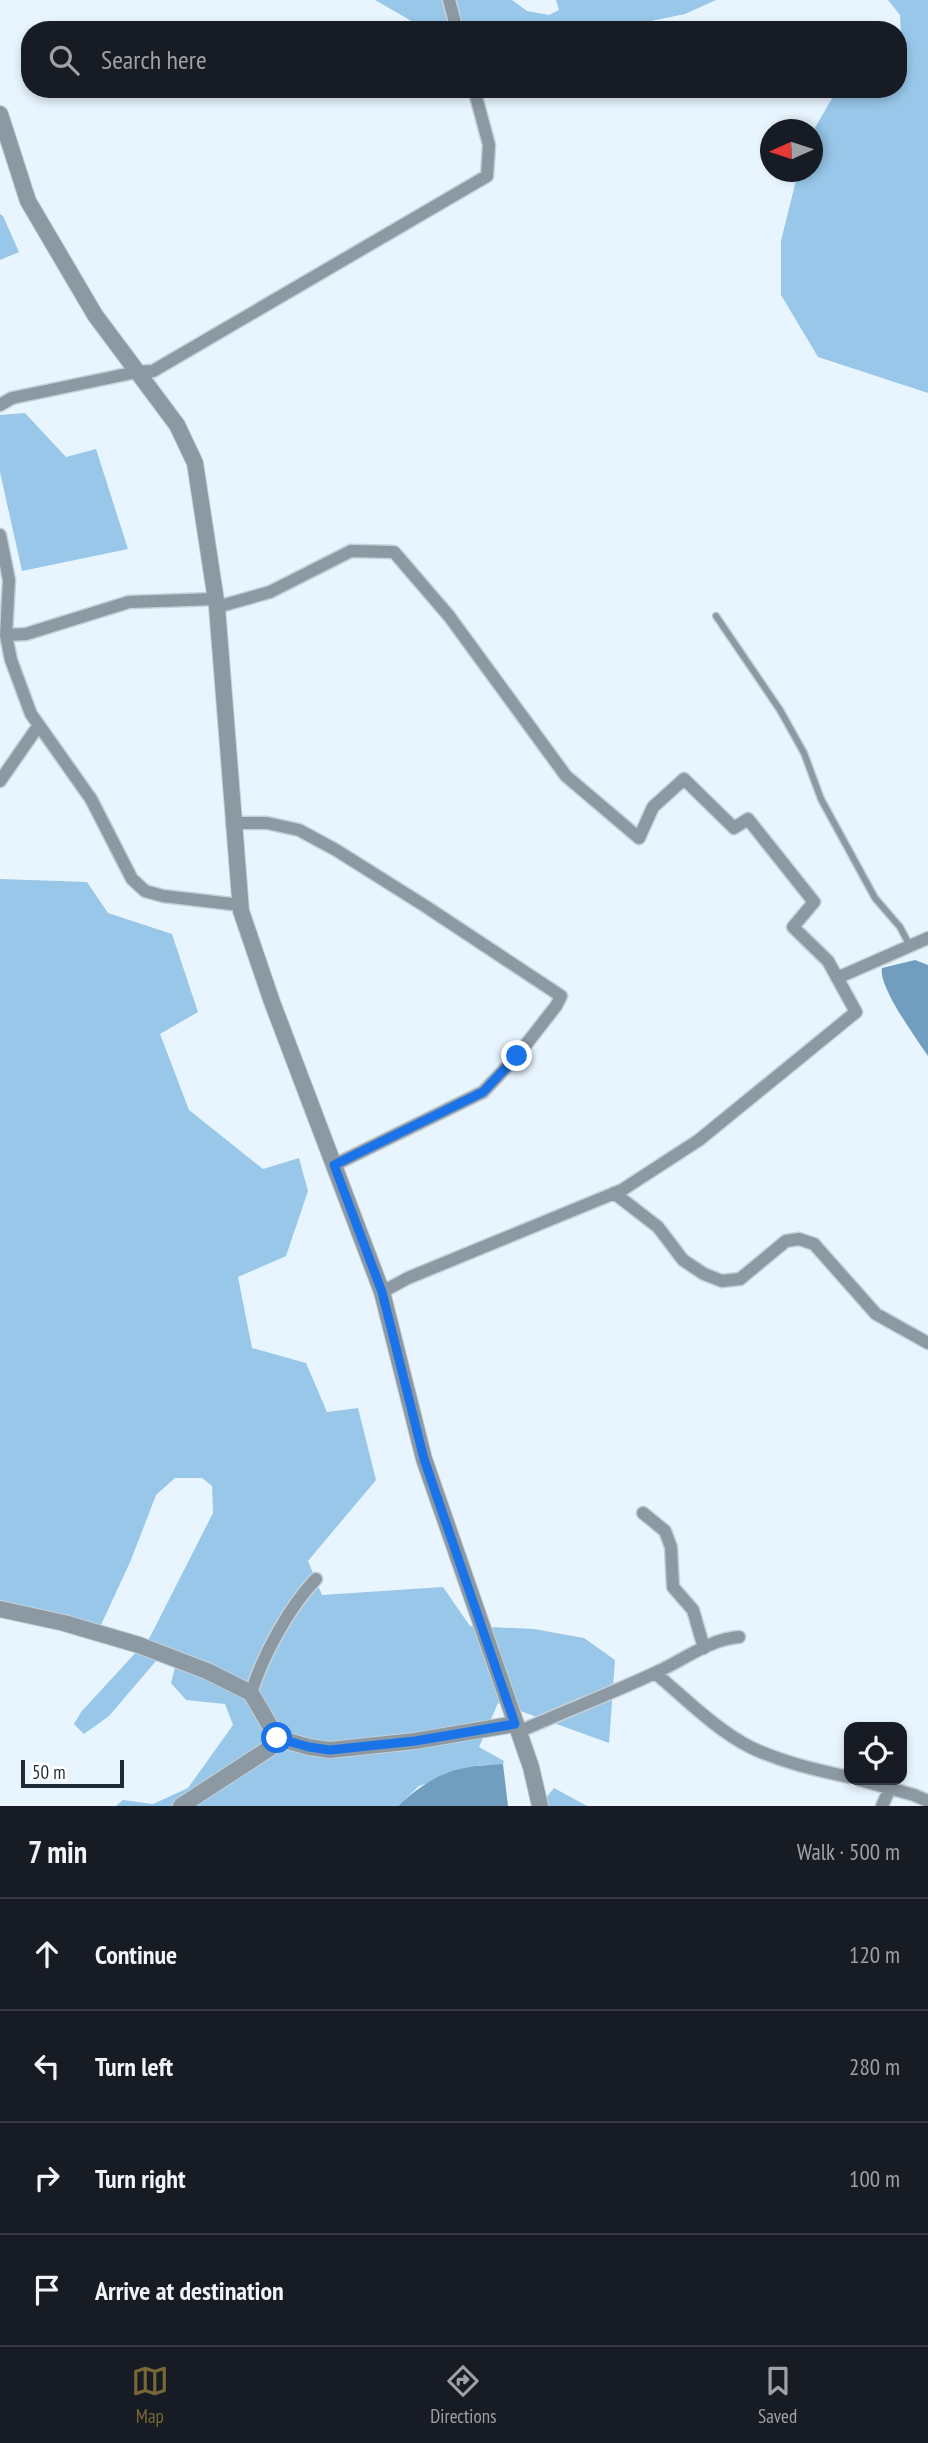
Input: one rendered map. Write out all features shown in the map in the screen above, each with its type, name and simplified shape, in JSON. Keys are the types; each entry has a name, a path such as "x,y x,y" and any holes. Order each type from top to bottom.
{"street":[{"path":"449,0 455,21"},
{"path":"0,405 12,398 153,371 487,176 489,145 476,98"},
{"path":"0,114 28,201 95,315 177,425 195,463 216,603 240,905 272,1002 382,1292 424,1459 531,1767 540,1806"},
{"path":"0,535 9,580 5,644 31,714 91,799 132,879 145,891 163,896 240,905"},
{"path":"5,644 26,634 130,602 216,603 270,592 351,551 394,552 449,616 566,776 639,838 653,807 684,779 734,828 748,819 814,902 793,927 828,961 856,1012 699,1140 614,1193 408,1278 382,1292"},
{"path":"0,781 39,725"},
{"path":"232,823 267,823 299,830 414,899 561,996 517,1056 483,1092 334,1165"},
{"path":"837,978 928,938"},
{"path":"614,1193 658,1227 684,1260 704,1274 722,1281 740,1279 786,1241 799,1239 814,1244 876,1314 928,1343"},
{"path":"643,1513 664,1531 671,1547 673,1587 693,1610 704,1647"},
{"path":"251,1693 256,1677 288,1615 316,1578"},
{"path":"0,1609 64,1623 139,1645 207,1671 251,1693 277,1738 330,1750 517,1728 655,1673 704,1647 727,1638 739,1637"},
{"path":"655,1673 722,1729 750,1747 802,1767 844,1776"},
{"path":"181,1806 270,1748 277,1738"},
{"path":"879,1785 928,1801"},
{"path":"882,1806 890,1788"}],"lane":[{"path":"716,616 780,710 804,753 821,799 875,898 900,927 910,946"}],"shaded area":[{"path":"375,0 512,0 527,11 549,15 559,10 556,0 716,0 685,14 651,21 411,21"},
{"path":"888,0 928,0 928,393 818,357 781,295 781,241 796,182 823,182 823,119 820,119 832,98 907,98 907,21 900,21 900,15"},
{"path":"0,214 19,252 0,260"},
{"path":"25,413 66,457 96,449 128,549 22,571 0,472 0,415"},
{"path":"0,879 87,882 108,913 172,934 198,1012 160,1034 189,1110 263,1169 299,1158 308,1191 286,1256 238,1277 252,1348 306,1363 327,1412 358,1408 376,1480 308,1561 322,1595 443,1587 470,1626 534,1629 584,1638 615,1660 609,1743 498,1703 479,1747 504,1761 503,1764 480,1765 419,1786 398,1806 116,1806 123,1800 153,1804 188,1788 233,1725 225,1704 186,1700 171,1683 175,1667 156,1661 109,1716 84,1734 74,1724 81,1712 150,1637 213,1513 212,1486 202,1478 175,1478 156,1495 131,1560 101,1625 0,1600"},
{"path":"915,960 928,965 928,1056 899,1013 882,977 882,968"},
{"path":"503,1764 508,1806 398,1806 423,1786 446,1773"},
{"path":"554,1788 587,1806 539,1806"}],"route":[{"path":"277,1738 330,1750 415,1741 515,1724 424,1459 382,1292 334,1165 483,1092 517,1056"}]}
